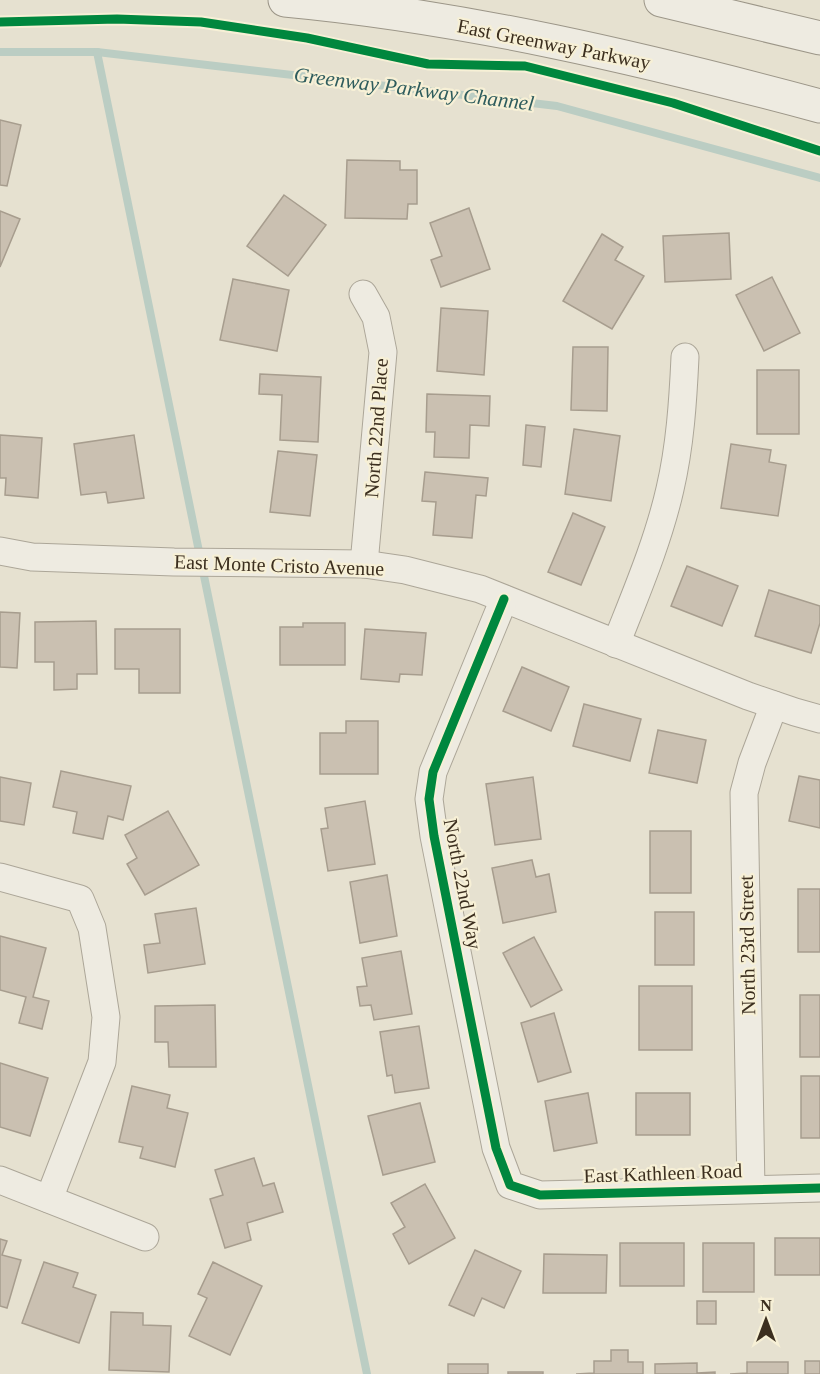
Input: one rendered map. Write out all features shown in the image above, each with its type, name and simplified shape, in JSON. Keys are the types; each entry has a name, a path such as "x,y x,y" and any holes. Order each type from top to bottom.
{"main road":[{"name":"East Greenway Parkway","path":"285,0 339,5 539,37 712,77 820,106"},
{"path":"661,0 820,38"}],"street":[{"name":"North 22nd Place","path":"363,294 376,317 383,352 364,564"},
{"path":"616,644 659,528 670,487 682,406 685,357"},
{"name":"East Monte Cristo Avenue","path":"0,551 32,557 174,562 364,564 405,570 480,589 774,705 820,719"},
{"name":"North 22nd Way","path":"504,599 433,772 429,799 434,836 496,1148 510,1185"},
{"name":"North 23rd Street","path":"751,1189 744,793 752,763 774,705"},
{"path":"0,877 80,899 92,928 106,1017 102,1062 49,1199"},
{"path":"0,1180 145,1237"},
{"name":"East Kathleen Road","path":"510,1185 540,1195 820,1188"}],"building":[{"path":"0,120 21,125 7,186 0,185"},
{"path":"347,160 400,161 400,170 417,170 417,204 408,204 407,219 345,218"},
{"path":"284,195 326,225 288,276 247,246"},
{"path":"469,208 490,269 441,287 431,260 442,256 430,223"},
{"path":"0,211 20,219 0,267"},
{"path":"729,233 731,279 665,282 663,236"},
{"path":"602,234 623,247 615,260 644,276 612,329 563,301"},
{"path":"772,277 800,333 764,351 736,295"},
{"path":"233,279 289,290 277,351 220,340"},
{"path":"441,308 488,311 484,375 437,371"},
{"path":"573,347 608,347 607,411 571,410"},
{"path":"757,370 799,370 799,434 757,434"},
{"path":"260,374 321,377 318,442 280,440 282,395 259,394"},
{"path":"427,394 490,396 489,426 470,425 469,458 434,457 435,432 426,432"},
{"path":"526,425 545,427 541,467 523,465"},
{"path":"574,429 620,436 611,501 565,494"},
{"path":"0,435 42,438 38,498 5,495 6,478 0,478"},
{"path":"134,435 144,498 108,503 106,492 81,495 74,444"},
{"path":"731,444 771,450 769,462 786,465 778,516 721,508"},
{"path":"278,451 317,455 310,516 270,512"},
{"path":"425,472 488,478 486,496 476,495 472,538 433,535 436,502 422,501"},
{"path":"573,513 605,527 581,585 548,572"},
{"path":"687,566 738,586 722,626 671,606"},
{"path":"769,590 820,606 820,623 811,653 755,636"},
{"path":"0,612 20,613 17,668 0,667"},
{"path":"96,621 97,674 77,674 77,689 54,690 54,662 35,662 35,622"},
{"path":"303,623 345,623 345,665 280,665 280,627 303,627"},
{"path":"115,629 180,629 180,693 139,693 139,669 115,669"},
{"path":"365,629 426,633 422,675 400,674 399,682 361,679"},
{"path":"522,667 569,687 551,731 503,711"},
{"path":"584,704 641,719 630,761 573,746"},
{"path":"346,721 378,721 378,774 320,774 320,733 346,733"},
{"path":"658,730 706,740 697,783 649,773"},
{"path":"61,771 131,786 123,820 108,816 103,839 73,833 77,812 53,807"},
{"path":"799,776 820,780 820,828 789,821"},
{"path":"0,777 31,783 24,825 0,821"},
{"path":"533,777 541,839 495,845 486,784"},
{"path":"365,801 375,864 328,871 321,829 328,828 325,808"},
{"path":"168,811 199,865 145,895 127,864 137,858 125,835"},
{"path":"650,831 691,831 691,893 650,893"},
{"path":"532,860 536,877 549,874 556,912 503,923 492,868"},
{"path":"387,875 397,936 360,943 350,882"},
{"path":"798,889 820,889 820,952 798,952"},
{"path":"196,908 205,964 148,973 144,945 160,943 155,914"},
{"path":"655,912 694,912 694,965 655,965"},
{"path":"0,936 46,948 33,997 49,1001 42,1029 19,1023 26,997 0,990"},
{"path":"534,937 562,990 531,1007 503,953"},
{"path":"401,951 412,1014 374,1020 371,1005 360,1006 357,987 367,986 362,958"},
{"path":"639,986 692,986 692,1050 639,1050"},
{"path":"800,995 820,995 820,1057 800,1057"},
{"path":"215,1005 216,1067 169,1067 168,1042 155,1042 155,1006"},
{"path":"554,1013 571,1072 538,1082 521,1023"},
{"path":"419,1026 429,1088 395,1093 392,1075 387,1076 380,1032"},
{"path":"0,1063 48,1078 30,1136 0,1127"},
{"path":"801,1076 820,1076 820,1138 801,1138"},
{"path":"132,1086 170,1095 167,1108 188,1113 175,1167 140,1158 143,1147 119,1142"},
{"path":"588,1093 597,1143 554,1151 545,1101"},
{"path":"636,1093 690,1093 690,1135 636,1135"},
{"path":"420,1103 435,1162 383,1175 368,1116"},
{"path":"254,1158 263,1186 274,1183 283,1212 247,1223 251,1240 225,1248 210,1199 223,1195 215,1170"},
{"path":"425,1184 455,1238 409,1264 393,1234 405,1227 391,1203"},
{"path":"775,1238 820,1238 820,1275 775,1275"},
{"path":"0,1239 7,1241 2,1255 21,1260 7,1308 0,1306"},
{"path":"620,1243 684,1243 684,1286 620,1286"},
{"path":"703,1243 754,1243 754,1292 703,1292"},
{"path":"475,1250 521,1271 504,1308 482,1298 474,1316 449,1305"},
{"path":"544,1254 607,1255 606,1293 543,1293"},
{"path":"44,1262 78,1273 73,1287 96,1295 79,1343 22,1323"},
{"path":"213,1262 262,1286 230,1355 189,1336 207,1298 198,1294"},
{"path":"697,1301 716,1301 716,1324 697,1324"},
{"path":"111,1312 143,1313 143,1325 171,1326 169,1372 109,1370"},
{"path":"611,1350 628,1350 628,1362 643,1362 643,1374 576,1374 594,1373 594,1361 611,1361"},
{"path":"805,1361 820,1361 820,1374 805,1374"},
{"path":"747,1362 788,1362 788,1374 730,1374 747,1373"},
{"path":"697,1363 697,1373 715,1372 715,1374 655,1374 655,1364"},
{"path":"448,1364 488,1364 488,1374 448,1374"},
{"path":"508,1372 543,1372 543,1374 508,1374"}],"waterway":[{"name":"Greenway Parkway Channel","path":"0,52 97,52 557,106 820,178"},
{"path":"97,52 367,1374"}],"cycle path":[{"path":"0,22 117,19 201,22 307,38 428,64 525,66 673,103 820,151"},
{"path":"504,599 433,772 429,799 434,836 496,1148 510,1185 540,1195 820,1188"}]}
